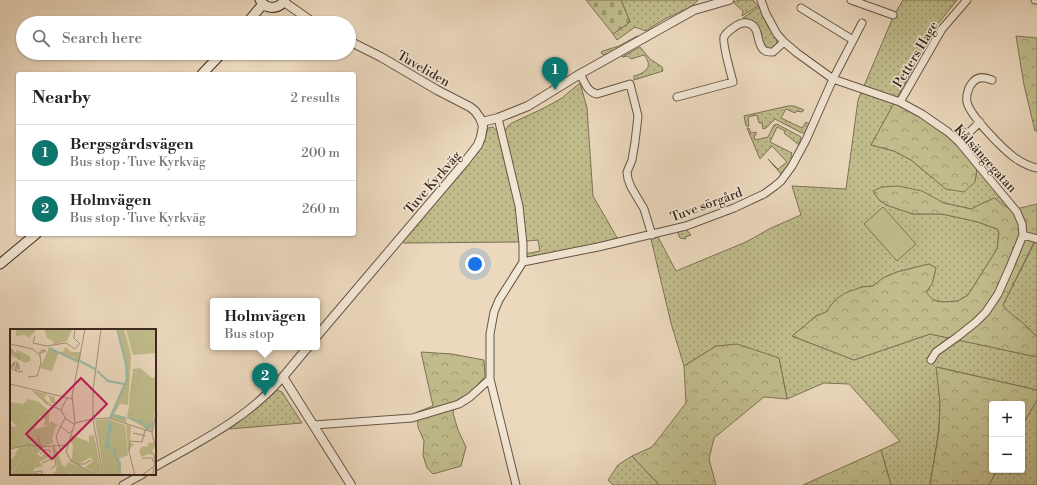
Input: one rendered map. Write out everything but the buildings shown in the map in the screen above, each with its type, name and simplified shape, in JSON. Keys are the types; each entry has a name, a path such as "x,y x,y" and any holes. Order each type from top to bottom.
{"main road":[{"path":"252,16 261,2 268,7 274,8 279,6 284,1"},
{"path":"204,72 215,60"},
{"path":"0,264 34,236"}],"street":[{"path":"482,122 498,118 528,106 580,74 694,10 729,0"},
{"name":"Kålsängegatan","path":"761,0 772,27 784,42 833,78 900,102 922,114 948,132 959,142 1017,212 1022,224 1022,235"},
{"path":"851,0 893,15"},
{"name":"Petters Hage","path":"900,102 942,29 967,0"},
{"path":"284,1 304,16"},
{"path":"801,8 853,40"},
{"path":"677,97 733,82 724,38 726,33 739,24 745,23 754,26 757,31 761,47 765,51 773,52 784,42"},
{"path":"833,78 862,23"},
{"name":"Tuveliden","path":"356,44 470,107 478,114 482,122"},
{"path":"580,74 589,91 597,94 630,84 638,116 632,160 628,172 628,180 630,187 644,209 652,235"},
{"name":"Tuve sörgård","path":"522,262 652,235 686,226 734,208 764,194 783,179 796,159 818,115 833,78"},
{"path":"992,80 976,78 969,88 967,102 970,108 980,122 1016,159 1033,168 1037,168"},
{"path":"498,118 519,206 523,244 522,262 499,300 494,312 490,334 490,379 516,485"},
{"name":"Tuve Kyrkväg","path":"320,332 473,152 481,137 483,130 482,122"},
{"path":"959,142 980,122"},
{"path":"931,360 936,352 957,337 986,312 998,294 1022,235 1037,239"},
{"path":"156,466 224,428 246,413 283,377 306,350"},
{"path":"283,377 351,485"},
{"path":"314,425 412,418 459,404 470,397 490,379"},
{"path":"123,485 141,475"}],"green space":[{"path":"586,0 621,0 630,22 613,34"},
{"path":"621,0 698,0 688,8 665,19 646,31 635,27 617,40 613,34 630,22"},
{"path":"740,0 753,0 758,6 742,16 743,11 733,2"},
{"path":"903,0 957,0 937,25 871,145 894,151 911,160 946,189 975,182 977,169 1010,209 991,200 972,209 944,203 933,198 882,187 874,191 879,200 889,206 913,214 942,214 978,222 997,229 999,233 997,249 968,295 958,301 943,302 933,300 926,293 932,284 936,268 929,264 897,272 883,278 873,286 861,287 835,300 826,312 816,316 792,336 854,360 930,334 1037,357 1037,390 937,367 940,415 930,485 891,485 881,450 900,441 849,384 824,383 787,399 779,358 716,346 684,366 671,323 651,239 658,237 676,271 746,242 771,228 801,215 792,186 846,189 858,100 894,15"},
{"path":"759,7 768,27 777,39 776,47 772,49 765,47 753,22 743,18"},
{"path":"637,36 639,37 607,56 601,52 619,46"},
{"path":"1016,36 1037,38 1037,131 1035,131 1024,85"},
{"path":"640,47 650,59 662,67 663,71 634,80 634,76 647,69 647,59 644,55 631,59 628,56 622,57"},
{"path":"580,83 587,108 593,196 619,241 620,246 527,265 525,254 540,251 538,240 516,242 402,242 450,183 478,153 484,142 488,128 493,127 496,130 504,132 512,123 562,98"},
{"path":"894,103 926,119 954,142 977,169 975,182 964,192 946,189 911,160 894,151 871,145"},
{"path":"794,106 804,110 802,112 797,111 795,113 786,109 781,118 802,128 806,122 809,124 805,133 802,133 775,119 763,129 762,123 759,123 757,115 748,117 749,126 746,126 744,116"},
{"path":"777,124 801,137 799,145 784,133 785,131 777,127 770,142 792,153 791,156 793,157 781,174 768,159 778,169 787,162 772,146 760,159 747,128 749,128 751,133 756,132 756,135 754,135 755,140 768,137 774,125"},
{"path":"898,186 922,191 944,203 971,209 995,198 1000,203 1010,208 1019,208 1037,204 1037,243 1034,242 1003,305 1037,336 1037,357 930,334 854,360 792,336 816,316 826,312 835,300 845,293 862,287 873,286 883,278 897,272 929,264 936,268 932,284 926,292 933,300 943,302 958,301 968,295 997,249 999,233 997,229 978,222 942,214 913,214 889,206 879,200 873,191 882,187"},
{"path":"883,207 916,244 897,261 864,224"},
{"path":"686,229 691,235 685,237 686,239 680,238 678,233"},
{"path":"1035,242 1037,243 1037,336 1003,305"},
{"path":"737,344 779,358 787,399 764,397 714,438 709,459 716,485 659,485 632,456 652,447 686,403 684,366 716,346"},
{"path":"421,352 452,354 484,360 485,376 472,392 457,400 453,413 458,430 466,447 461,466 433,474 427,468 423,455 424,441 418,427 417,412 433,406"},
{"path":"936,367 1037,390 1037,400 1025,421 1025,401 989,401 989,473 995,473 989,485 930,485 939,431 940,403"},
{"path":"277,390 282,392 302,423 229,429 255,410"},
{"path":"1037,400 1037,485 989,485 995,473 1025,473 1025,421"},
{"path":"881,450 891,485 803,485"},
{"path":"632,456 659,485 613,485 608,480 618,465"}],"place":[{"name":"Bergsgårdsvägen","path":"555,90"},
{"name":"Holmvägen","path":"265,396"}]}
